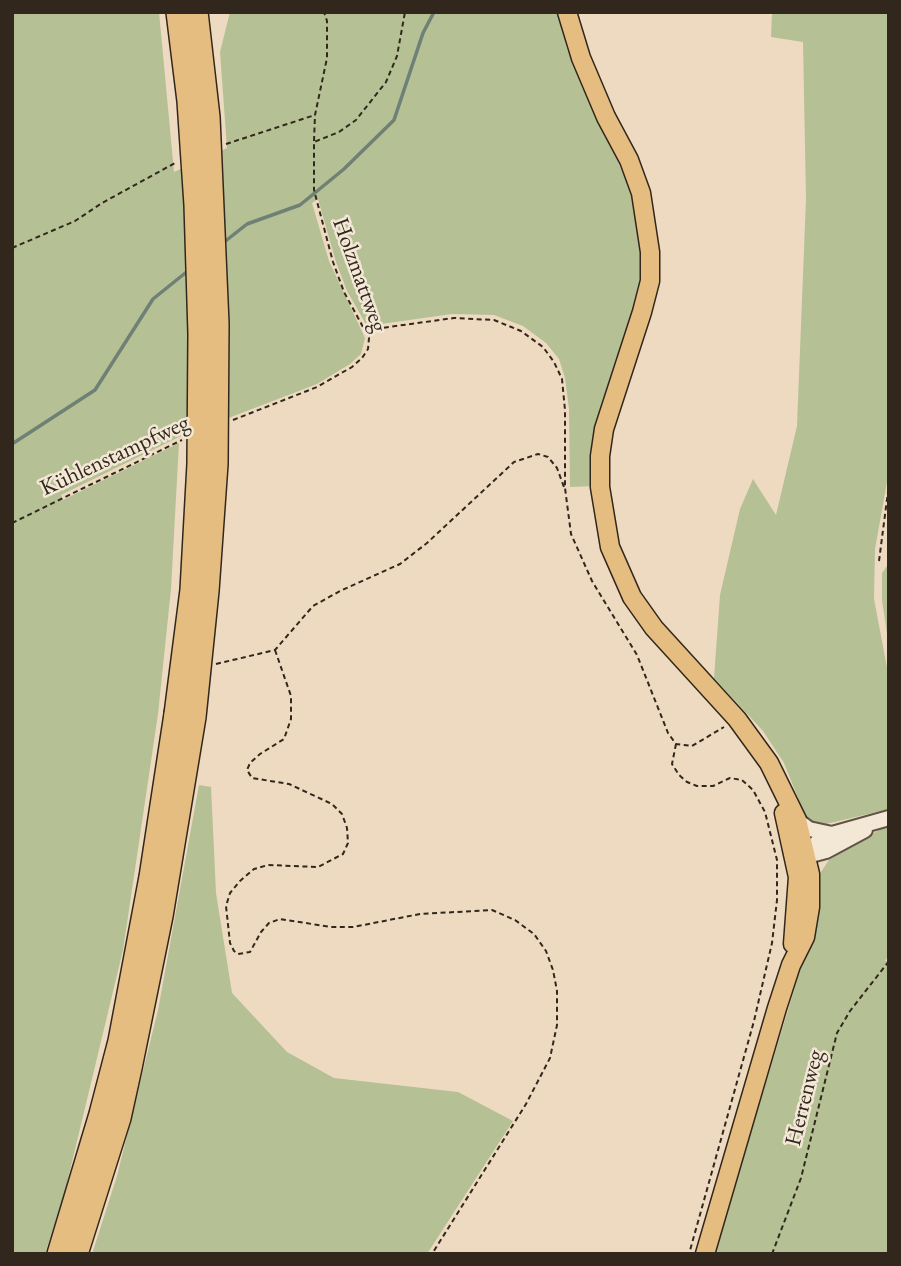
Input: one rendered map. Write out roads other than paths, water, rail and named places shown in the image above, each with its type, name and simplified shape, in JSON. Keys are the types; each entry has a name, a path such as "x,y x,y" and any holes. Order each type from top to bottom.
{"highway":[{"path":"77,1254 120,1118 131,1068 164,903 185,715 198,464 199,334 188,101 177,12"},
{"path":"58,1254 119,1041 208,591 217,464 218,338 215,208 209,117 197,12"}],"main road":[{"path":"567,12 581,58 606,117 629,160 641,193 650,252 650,281 642,312 604,429 600,487 610,547 632,597 654,628 737,719 762,752 797,820 810,874 810,907 805,937 791,965 705,1254"},
{"path":"784,794 785,817 798,877 791,965"},
{"path":"798,877 807,856"}],"street":[{"path":"797,820 810,828 832,834"},
{"path":"807,856 817,842 832,834 884,820"},
{"path":"807,856 826,851 884,820"}],"waterway":[{"path":"223,243 247,224 300,205 344,169 394,120 423,33 434,12"},
{"path":"12,444 95,390 153,299 189,270"}]}
